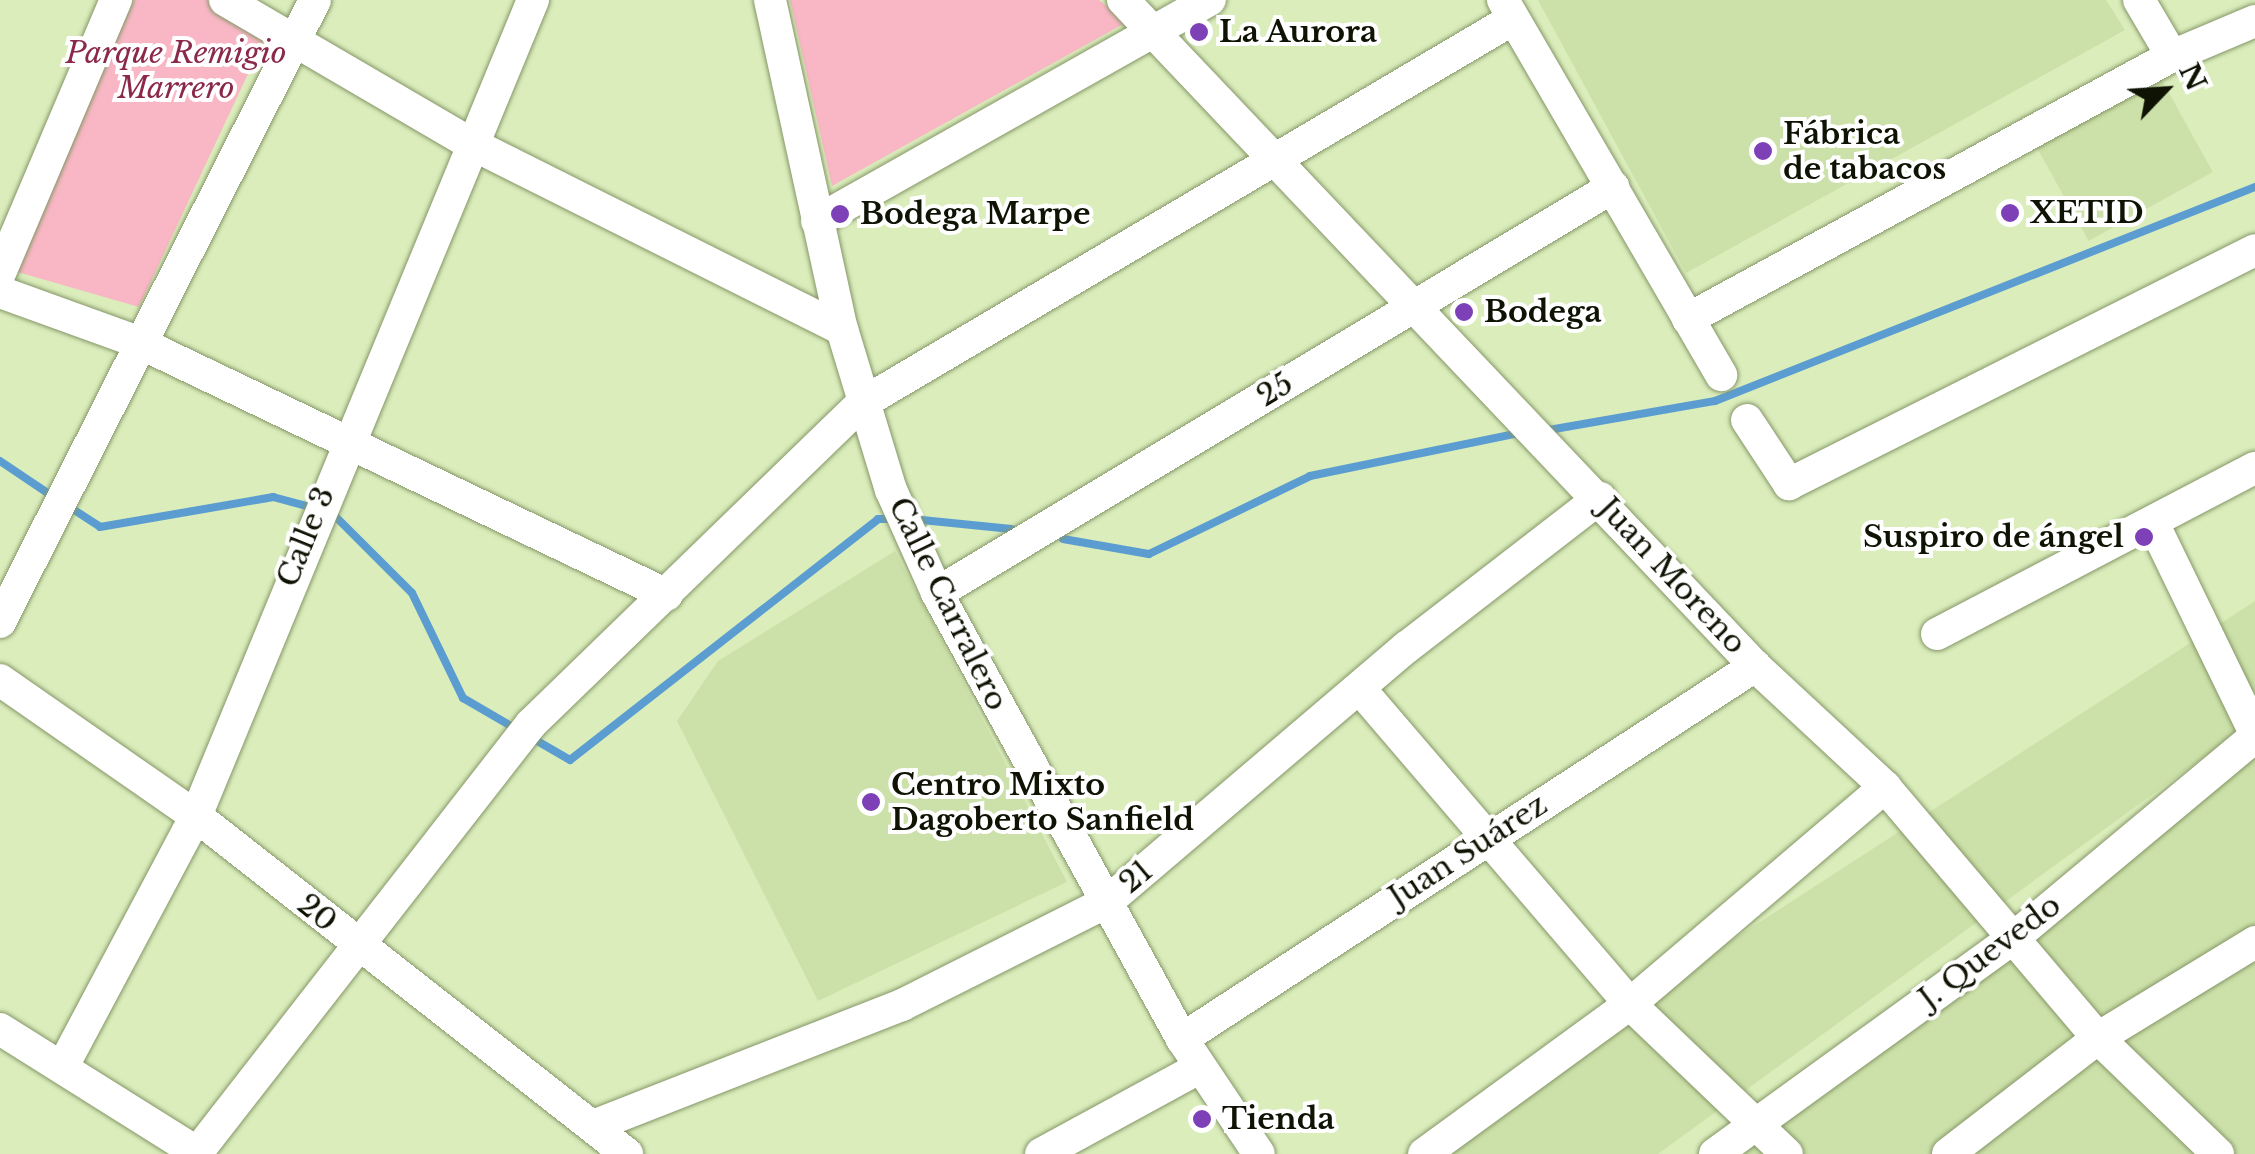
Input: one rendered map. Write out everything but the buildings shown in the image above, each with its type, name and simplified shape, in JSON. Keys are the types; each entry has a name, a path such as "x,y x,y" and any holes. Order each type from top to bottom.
{"street":[{"path":"0,273 116,0"},
{"path":"225,0 470,142 842,328"},
{"path":"0,622 138,342 315,0"},
{"name":"Calle 3","path":"63,1066 196,816 345,440 533,0"},
{"name":"Calle Carralero","path":"770,0 861,404 913,542 937,593 1182,1039 1259,1154"},
{"path":"817,221 1210,0"},
{"path":"2139,0 2172,56"},
{"name":"Juan Moreno","path":"1129,2 1270,158 1552,447 1755,666 1885,787 2017,936 2098,1038 2218,1154"},
{"path":"0,1029 197,1154 531,724 861,404 1270,158 1508,9 1721,375"},
{"path":"1688,319 2172,56 2255,21"},
{"name":"25","path":"937,593 1612,187"},
{"path":"1748,420 1789,484 2255,250"},
{"path":"0,292 138,342 667,595"},
{"path":"1937,634 2255,468"},
{"name":"21","path":"593,1126 902,1005 1107,902 1360,689 1600,498"},
{"path":"2153,524 2255,735"},
{"name":"Juan Suárez","path":"1182,1039 1755,666"},
{"name":"20","path":"0,680 196,816 627,1154"},
{"path":"1360,689 1630,1004 1787,1154"},
{"name":"J. Quevedo","path":"1715,1154 2017,936 2255,735"},
{"path":"1424,1154 1630,1004 1885,787"},
{"path":"1948,1154 2098,1038 2255,942"},
{"path":"1041,1154 1199,1068"}],"shaded area":[{"name":"Fábrica de tabacos","path":"1538,0 2106,0 2125,30 1686,273"},
{"path":"2159,75 2213,172 2089,241 2035,144"},
{"name":"Centro Mixto Dagoberto Sanfield","path":"895,551 1067,882 818,1001 677,721 718,661"},
{"path":"2255,601 2255,720 1658,1154 1402,1154"},
{"path":"2255,737 2255,1154 1715,1154"}],"green space":[{"name":"Parque Remigio Marrero","path":"134,0 213,0 268,31 139,307 14,271"},
{"path":"790,0 1099,0 1127,22 832,186"}],"waterway":[{"path":"1543,431 1715,401 2255,187"},
{"path":"1063,539 1149,554 1310,476 1519,433"},
{"path":"0,461 52,496"},
{"path":"68,506 100,527 273,497 314,508"},
{"path":"332,513 412,593 463,698 516,729"},
{"path":"532,738 570,760 878,519 893,519"},
{"path":"912,519 1012,529"}],"place":[{"name":"La Aurora","path":"1199,32"},
{"name":"Fábrica de tabacos","path":"1763,151"},
{"name":"XETID","path":"2010,213"},
{"name":"Bodega Marpe","path":"840,214"},
{"name":"Bodega","path":"1464,312"},
{"name":"Suspiro de ángel","path":"2144,537"},
{"name":"Centro Mixto Dagoberto Sanfield","path":"871,802"},
{"name":"Tienda","path":"1202,1119"}]}
